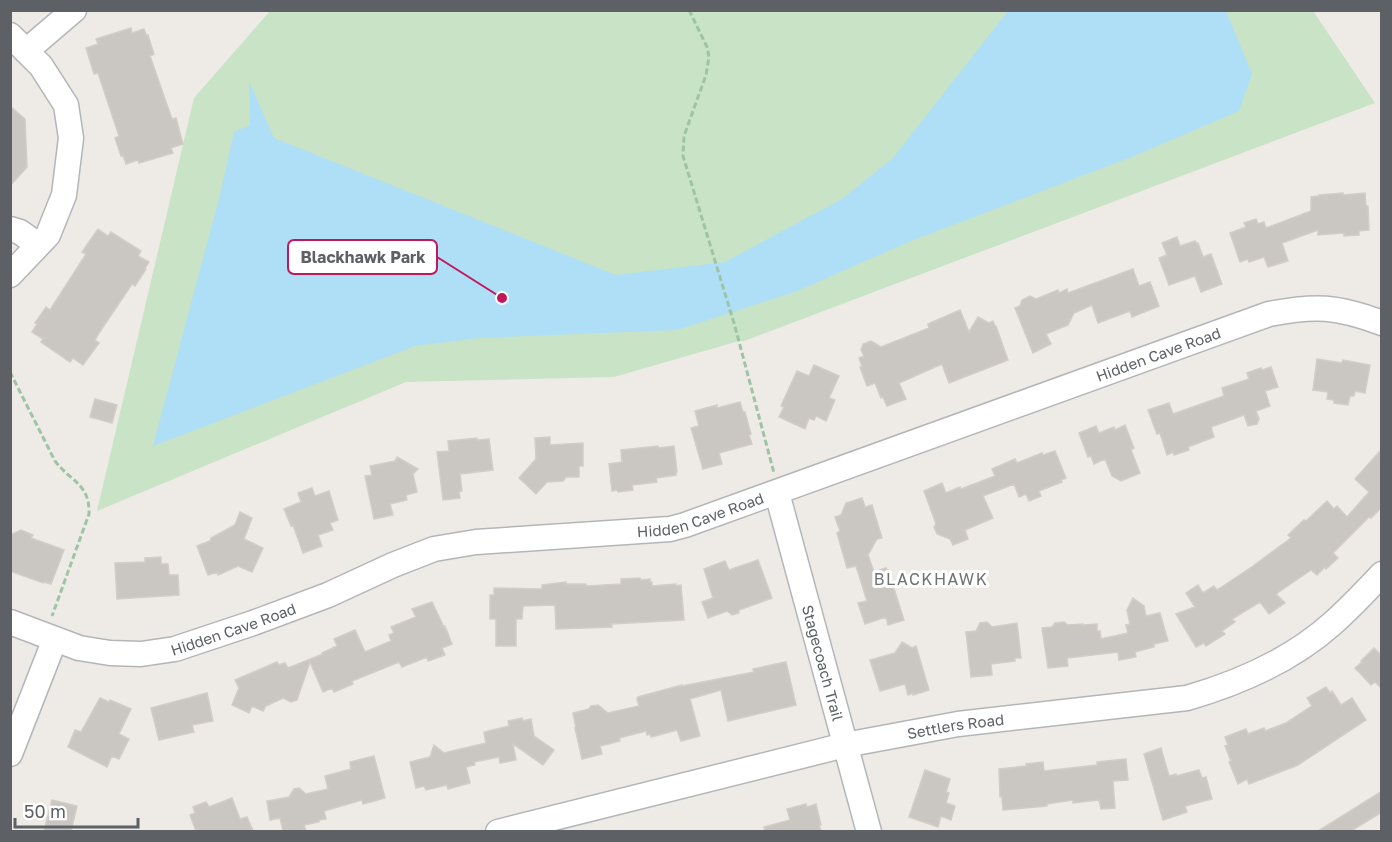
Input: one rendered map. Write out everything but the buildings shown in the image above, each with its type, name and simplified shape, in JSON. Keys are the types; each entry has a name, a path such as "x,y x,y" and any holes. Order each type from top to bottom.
{"street":[{"path":"11,275 48,235 64,195 71,138 66,105 41,66 18,43 74,10"},
{"path":"10,229 20,232 38,245"},
{"name":"Hidden Cave Road","path":"10,622 79,648 110,653 141,654 175,649 328,595 434,549 476,542 670,529 776,483 1269,314 1298,309 1344,310 1382,323"},
{"name":"Stagecoach Trail","path":"776,483 869,831"},
{"name":"Settlers Road","path":"498,831 845,745 958,724 1187,698 1202,694 1225,686 1290,655 1333,623 1382,574"},
{"path":"10,753 50,637"}],"path":[{"path":"689,10 707,47 709,57 706,75 684,136 683,156 734,323 776,483"},
{"path":"10,372 56,461 61,469 78,483 89,502 89,514 50,637"}],"green space":[{"path":"270,11 1313,11 1375,103 744,341 614,377 406,382 97,511 194,98"}],"water":[{"path":"1008,11 1226,11 1252,74 1239,111 1134,156 911,241 797,291 677,330 479,338 415,346 153,446 220,195 234,132 250,125 249,81 274,138 616,275 725,262 842,199 893,158"}],"place":[{"name":"Blackhawk Park","path":"502,298"}],"district":[{"name":"BLACKHAWK","path":"931,579"}]}
